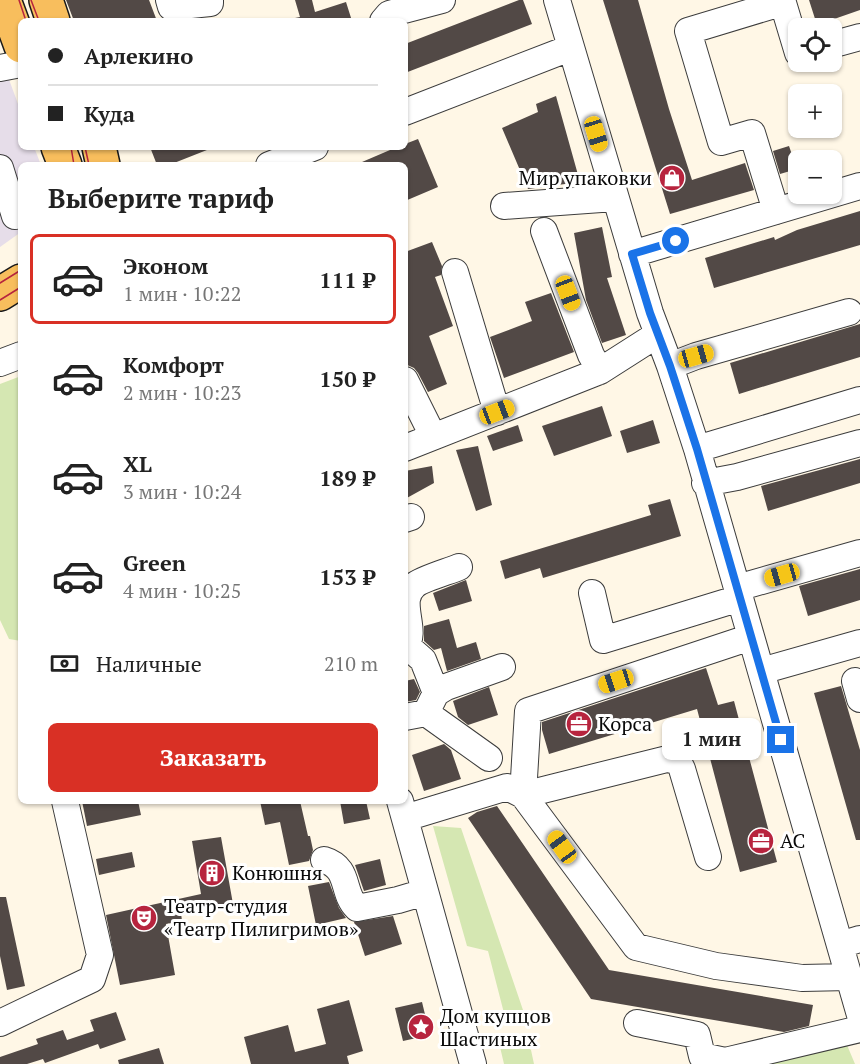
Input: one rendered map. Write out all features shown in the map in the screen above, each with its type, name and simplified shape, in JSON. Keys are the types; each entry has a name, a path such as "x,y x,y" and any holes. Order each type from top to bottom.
{"main road":[{"path":"46,0 52,18"},
{"path":"3,4 18,39"},
{"path":"0,294 18,283"}],"street":[{"path":"169,0 171,7 210,3 210,0"},
{"path":"386,18 390,14 442,0"},
{"path":"556,0 632,254 697,449 761,671 850,942 849,977 860,1015"},
{"path":"776,211 752,133 721,142 688,31 773,3 783,3 788,20"},
{"path":"842,42 860,37"},
{"path":"408,111 570,48"},
{"path":"0,68 18,65"},
{"path":"277,162 307,150"},
{"path":"0,168 15,216"},
{"path":"632,254 860,186"},
{"path":"504,206 615,198"},
{"path":"544,231 591,355 600,371"},
{"path":"455,272 497,412"},
{"path":"670,366 696,356 849,312"},
{"path":"408,447 600,371 658,334"},
{"path":"0,363 18,356"},
{"path":"408,386 433,436"},
{"path":"697,449 860,400"},
{"path":"705,483 737,477 860,443"},
{"path":"592,593 603,640 860,552"},
{"path":"408,596 415,585 459,567"},
{"path":"408,619 411,636 408,643"},
{"path":"523,795 528,711 751,637"},
{"path":"761,671 860,643"},
{"path":"408,649 423,660 422,708"},
{"path":"422,708 446,687 502,667"},
{"path":"422,708 489,758"},
{"path":"523,795 667,759 678,761 708,857"},
{"path":"473,1064 402,809 507,788 523,795 636,947 716,966 802,978 849,977"},
{"path":"0,1023 92,979 100,955 66,804"},
{"path":"324,860 333,863 339,869 346,881 352,903 357,908 387,903 426,892"},
{"path":"637,1023 697,1035 702,1056 725,1061 860,1029"}],"shaded area":[{"path":"0,55 18,104 18,150 35,150 40,162 18,162 18,234 0,247"}],"green space":[{"path":"18,377 18,640 9,639 0,620 0,384"},
{"path":"433,826 461,828 524,1013 505,1017 488,951 467,946"},
{"path":"844,1038 855,1064 740,1064"},
{"path":"521,1040 531,1050 534,1064 504,1064 500,1047"}],"building":[{"path":"66,0 149,0 156,18 73,18"},
{"path":"295,0 312,0 315,12 346,2 351,18 295,18 300,17"},
{"path":"519,0 523,0 532,24 408,72 408,43"},
{"path":"603,0 638,0 692,180 745,163 754,190 670,214"},
{"path":"809,0 860,0 860,10 837,18 815,18"},
{"path":"556,96 580,182 528,189 502,128 538,112 536,104"},
{"path":"418,139 438,187 408,200 408,162 362,162 390,150 408,150 408,143"},
{"path":"789,146 788,172 780,174 773,151"},
{"path":"151,150 207,150 177,162 156,162"},
{"path":"860,211 860,245 714,288 705,258 774,237 775,240 797,230"},
{"path":"602,227 612,277 607,278 626,335 602,343 586,300 574,233"},
{"path":"432,242 442,266 441,275 435,277 453,326 429,336 447,384 428,392 418,373 408,365 408,251"},
{"path":"551,293 574,352 504,378 490,337 532,321 525,302"},
{"path":"860,324 860,357 739,394 730,363"},
{"path":"602,406 612,436 554,456 542,426"},
{"path":"653,420 660,443 627,453 620,431"},
{"path":"518,425 523,441 493,451 487,436"},
{"path":"478,446 492,505 476,511 456,450"},
{"path":"860,459 860,483 768,511 761,486"},
{"path":"432,466 434,483 408,497 408,470"},
{"path":"670,499 681,536 543,578 540,568 505,579 500,561 651,515 648,505"},
{"path":"860,569 860,600 808,616 799,586"},
{"path":"466,580 472,601 439,611 433,593"},
{"path":"449,619 457,648 476,642 481,659 447,671 441,648 434,650 424,641 424,626"},
{"path":"706,668 718,705 734,701 777,862 740,872 697,709 549,754 542,730 542,722"},
{"path":"414,679 420,692 416,700 408,701 408,680"},
{"path":"841,686 860,750 860,840 856,840 814,693"},
{"path":"489,687 498,715 468,725 458,717 453,701"},
{"path":"444,744 451,750 461,779 424,791 412,755"},
{"path":"83,804 139,804 141,815 87,826"},
{"path":"261,804 301,804 313,850 309,861 289,865 280,822 265,825"},
{"path":"341,804 367,804 370,819 344,824"},
{"path":"497,806 609,970 813,1005 809,1026 784,1032 591,999 468,818 477,812"},
{"path":"221,837 233,904 181,913 182,921 166,924 175,975 120,985 106,915 201,894 192,841"},
{"path":"132,852 135,867 99,875 96,859"},
{"path":"380,859 386,885 364,891 355,865"},
{"path":"329,882 339,908 346,918 316,925 308,886"},
{"path":"0,897 6,897 25,986 7,990 0,956"},
{"path":"393,916 402,944 365,956 354,922"},
{"path":"349,1000 363,1051 347,1056 349,1064 251,1064 244,1037 288,1025 295,1052 326,1044 317,1009"},
{"path":"422,1002 430,1035 403,1041 395,1008"},
{"path":"116,1012 126,1040 100,1049 98,1044 45,1063 43,1059 27,1064 0,1064 0,1057 38,1044 36,1039 63,1030 67,1040 94,1031 90,1020"},
{"path":"159,1048 164,1064 119,1064 118,1060"}],"tram line":[{"path":"19,0 25,18"},
{"path":"31,0 38,18"},
{"path":"72,150 74,162"},
{"path":"86,150 88,162"},
{"path":"0,283 18,272"},
{"path":"0,300 18,289"}],"place":[{"name":"Мир упаковки","path":"672,178"},
{"name":"Корса","path":"579,724"},
{"name":"АС","path":"761,841"},
{"name":"Конюшня","path":"212,873"},
{"name":"Театр-студия «Театр Пилигримов»","path":"144,918"},
{"name":"Дом купцов Шастиных","path":"421,1027"}],"route":[{"path":"676,241 632,254 697,449 781,740"}]}
